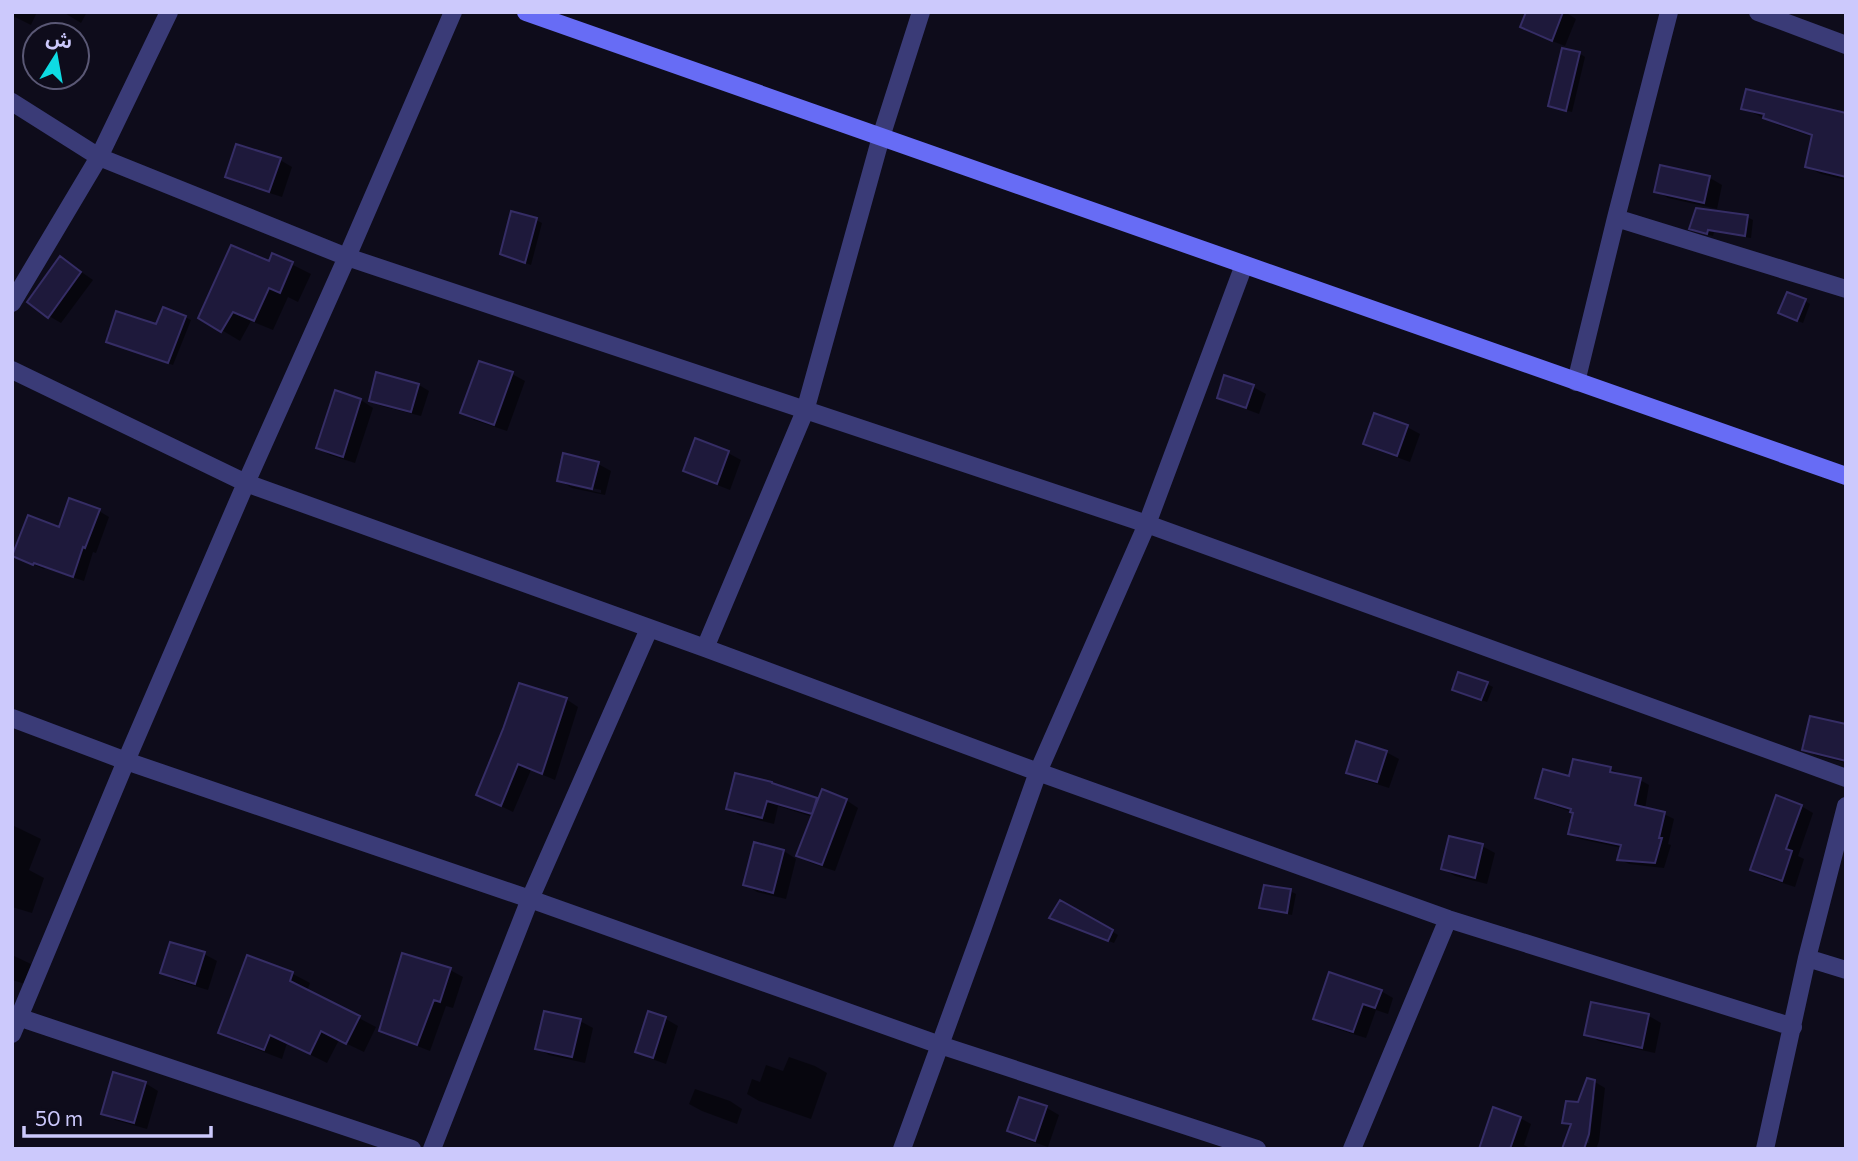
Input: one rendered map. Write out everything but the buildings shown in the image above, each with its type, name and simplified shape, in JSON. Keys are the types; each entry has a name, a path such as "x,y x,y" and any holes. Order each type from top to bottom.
{"street":[{"path":"12,303 99,157 169,12"},
{"path":"412,1149 14,1022 453,12"},
{"path":"526,12 1846,476"},
{"path":"705,648 805,411 881,137 921,12"},
{"path":"1576,382 1669,12"},
{"path":"1758,12 1846,45"},
{"path":"12,102 99,157 347,257 1147,524 1846,778"},
{"path":"1616,218 1846,289"},
{"path":"902,1149 1038,772 1147,524 1244,265"},
{"path":"12,370 246,483 1448,919 1793,1027"},
{"path":"432,1149 530,899 649,629"},
{"path":"12,718 126,761 530,899 940,1045 1257,1149"},
{"path":"1765,1149 1807,958 1846,806"},
{"path":"1353,1149 1448,919"},
{"path":"1807,958 1846,970"}]}
